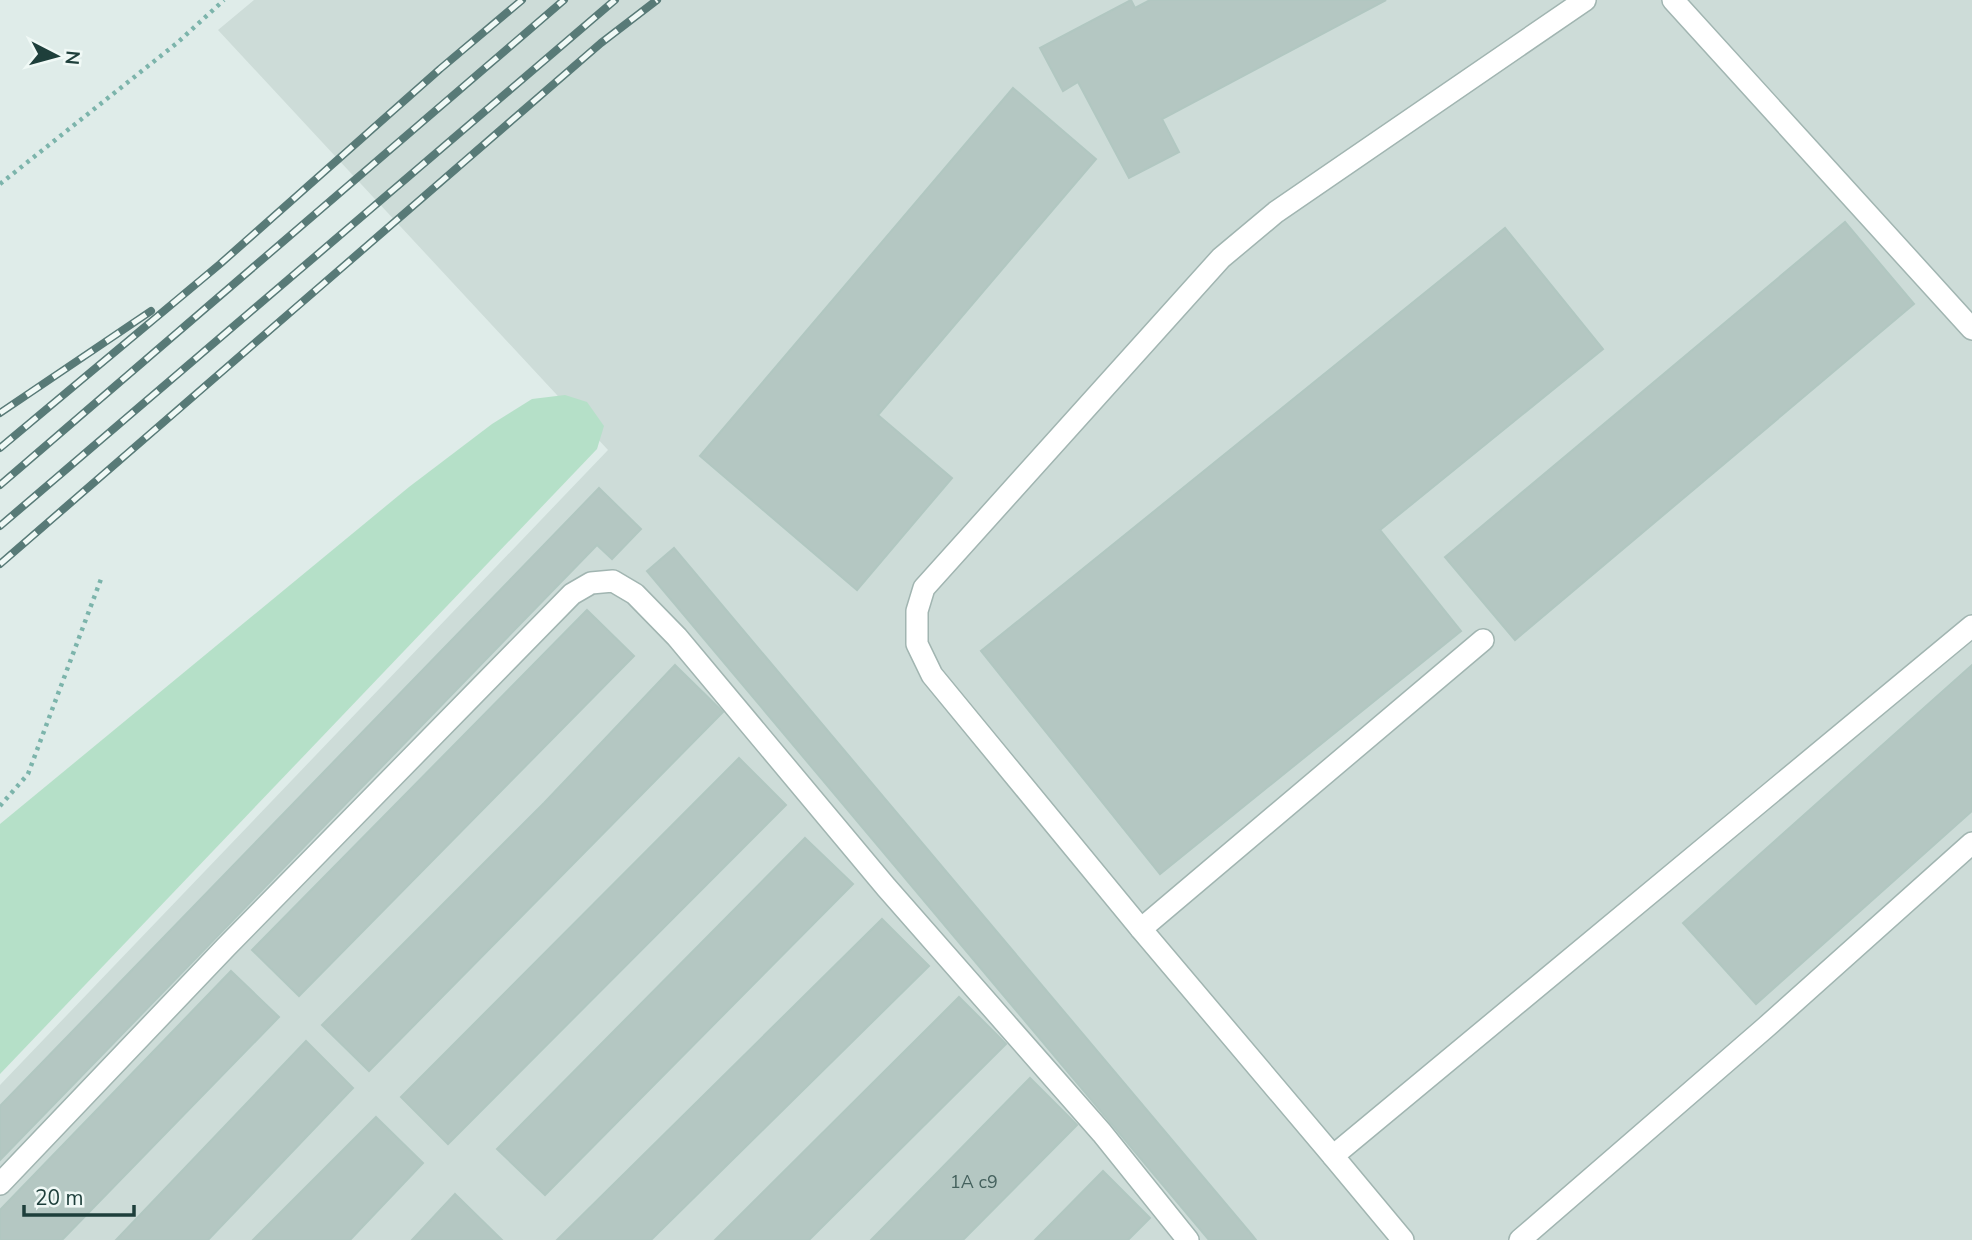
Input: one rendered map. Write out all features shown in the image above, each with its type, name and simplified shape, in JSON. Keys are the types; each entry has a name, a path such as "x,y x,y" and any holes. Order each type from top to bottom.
{"lane":[{"path":"1403,1240 1141,929 932,675 917,644 917,611 924,588 1221,258 1276,212 1585,0"},
{"path":"1673,0 1972,329"},
{"path":"0,1184 226,947 572,594 591,583 613,581 635,594 677,636 886,887 1102,1133 1188,1240"},
{"path":"1333,1156 1972,626"},
{"path":"1141,929 1483,640"},
{"path":"1520,1240 1766,1028 1972,844"}],"path":[{"path":"0,184 177,43 224,0"},
{"path":"0,806 28,775 101,579"}],"shaded area":[{"path":"254,0 1972,0 1972,1240 0,1240 0,1085 608,450 218,30"}],"green space":[{"path":"565,395 587,402 604,426 597,449 0,1074 0,824 409,487 492,424 532,399"}],"building":[{"path":"1131,0 1135,8 1150,0 1386,0 1162,119 1179,152 1129,178 1078,82 1063,91 1040,48"},
{"path":"1013,88 1096,159 878,415 952,478 857,590 700,456"},
{"path":"1845,222 1914,304 1515,640 1445,557"},
{"path":"1505,228 1603,349 1380,530 1461,631 1160,874 981,651"},
{"path":"599,488 641,529 612,559 597,545 0,1160 0,1106"},
{"path":"674,548 1256,1240 1209,1240 647,571"},
{"path":"587,610 634,656 299,996 252,950"},
{"path":"675,665 723,712 369,1071 322,1025 544,803"},
{"path":"1972,665 1972,811 1756,1004 1683,923"},
{"path":"739,758 786,805 448,1144 401,1097"},
{"path":"805,838 853,884 545,1195 497,1149"},
{"path":"882,919 929,966 651,1240 557,1240"},
{"path":"231,971 279,1017 62,1240 0,1240 0,1210"},
{"path":"959,997 1006,1044 809,1240 715,1240"},
{"path":"306,1041 353,1088 208,1240 116,1240"},
{"path":"1030,1078 1077,1125 963,1240 871,1240"},
{"path":"376,1117 423,1163 350,1240 253,1240"},
{"path":"1103,1171 1150,1218 1128,1240 1035,1240"},
{"path":"455,1194 502,1240 412,1240"}],"railway":[{"path":"0,448 220,264 522,0"},
{"path":"0,485 564,0"},
{"path":"0,526 615,0"},
{"path":"0,564 601,43 657,0"},
{"path":"0,413 151,311"}]}
